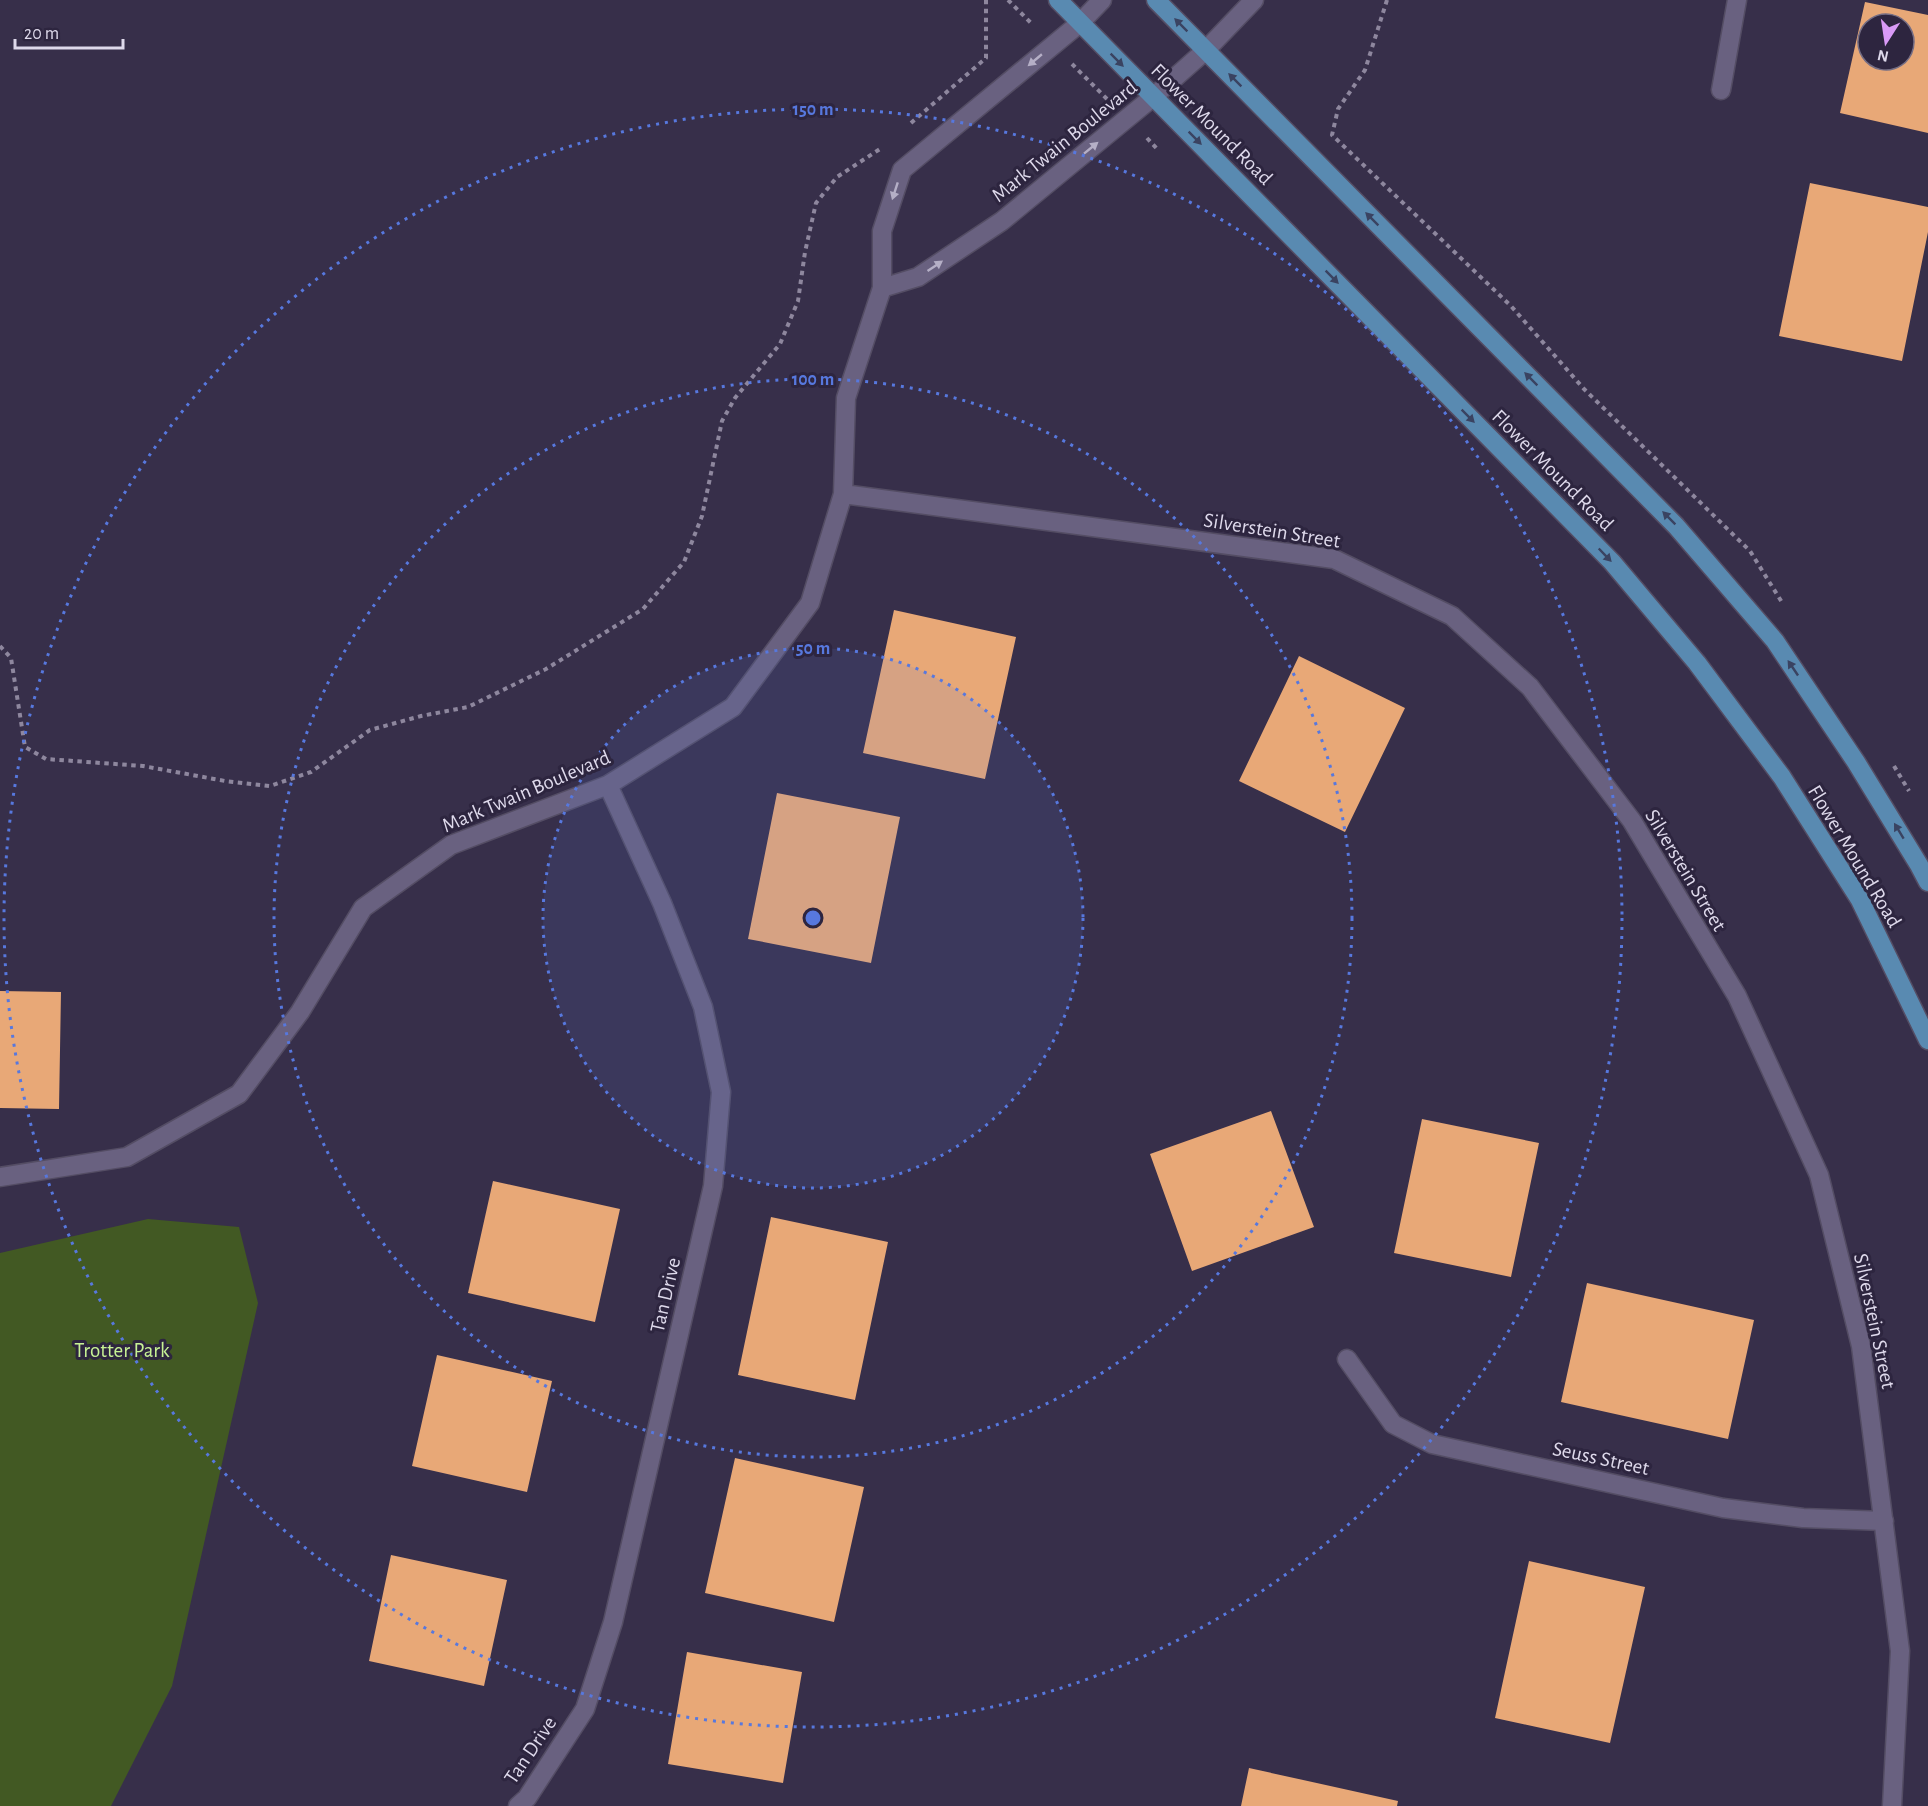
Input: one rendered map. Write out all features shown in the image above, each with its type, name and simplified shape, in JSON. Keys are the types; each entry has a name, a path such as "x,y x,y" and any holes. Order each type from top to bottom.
{"main road":[{"name":"Flower Mound Road","path":"1058,0 1612,562 1697,663 1782,777 1860,900 1928,1040"},
{"path":"1156,0 1676,526 1775,642 1857,762 1928,882"}],"street":[{"path":"902,170 1053,45 1102,0"},
{"name":"Mark Twain Boulevard","path":"882,288 918,277 1002,221 1154,97 1206,50 1254,0"},
{"path":"1721,90 1737,0"},
{"name":"Mark Twain Boulevard","path":"0,1177 127,1158 239,1094 300,1012 363,908 451,845 608,785 733,707 810,603 843,494 846,398 882,288 882,231 902,170"},
{"name":"Silverstein Street","path":"843,494 1334,559 1452,616 1530,687 1632,821 1737,996 1819,1175 1861,1346 1900,1651 1892,1806"},
{"name":"Tan Drive","path":"519,1806 585,1709 613,1622 713,1186 721,1092 703,1006 662,903 608,785"},
{"name":"Seuss Street","path":"1347,1359 1393,1424 1432,1444 1724,1508 1803,1518 1884,1521"}],"path":[{"path":"909,125 986,58 986,0"},
{"path":"1008,0 1159,150"},
{"path":"1332,135 1338,109 1365,70 1387,0"},
{"path":"0,646 10,658 25,747 46,759 143,766 225,781 270,786 311,772 370,730 468,707 546,669 643,609 684,562 702,516 722,421 735,398 780,344 798,301 805,252 816,203 837,177 883,147 902,170"}],"green space":[{"name":"Trotter Park","path":"148,1219 239,1227 258,1303 172,1686 111,1806 0,1806 0,1253"}],"building":[{"path":"1865,2 1913,12 1863,12"},
{"path":"1916,13 1928,15 1928,133 1840,113 1856,42 1856,72 1916,72"},
{"path":"1810,183 1928,207 1928,232 1902,361 1779,336"},
{"path":"894,610 1016,637 985,779 863,753"},
{"path":"1299,656 1405,708 1345,832 1239,781"},
{"path":"777,793 900,817 871,963 748,939"},
{"path":"0,991 61,992 59,1109 0,1108"},
{"path":"1271,1111 1314,1227 1192,1271 1150,1154"},
{"path":"1422,1119 1539,1143 1511,1277 1394,1253"},
{"path":"493,1181 620,1209 595,1322 468,1293"},
{"path":"771,1217 888,1242 855,1400 738,1375"},
{"path":"1587,1283 1754,1320 1728,1439 1561,1402"},
{"path":"437,1355 552,1381 527,1492 412,1466"},
{"path":"735,1458 864,1487 834,1622 705,1593"},
{"path":"391,1555 507,1580 484,1686 369,1661"},
{"path":"1529,1561 1645,1587 1610,1743 1495,1718"},
{"path":"687,1652 802,1672 783,1783 668,1764"},
{"path":"1249,1768 1398,1801 1397,1806 1241,1806"}]}
